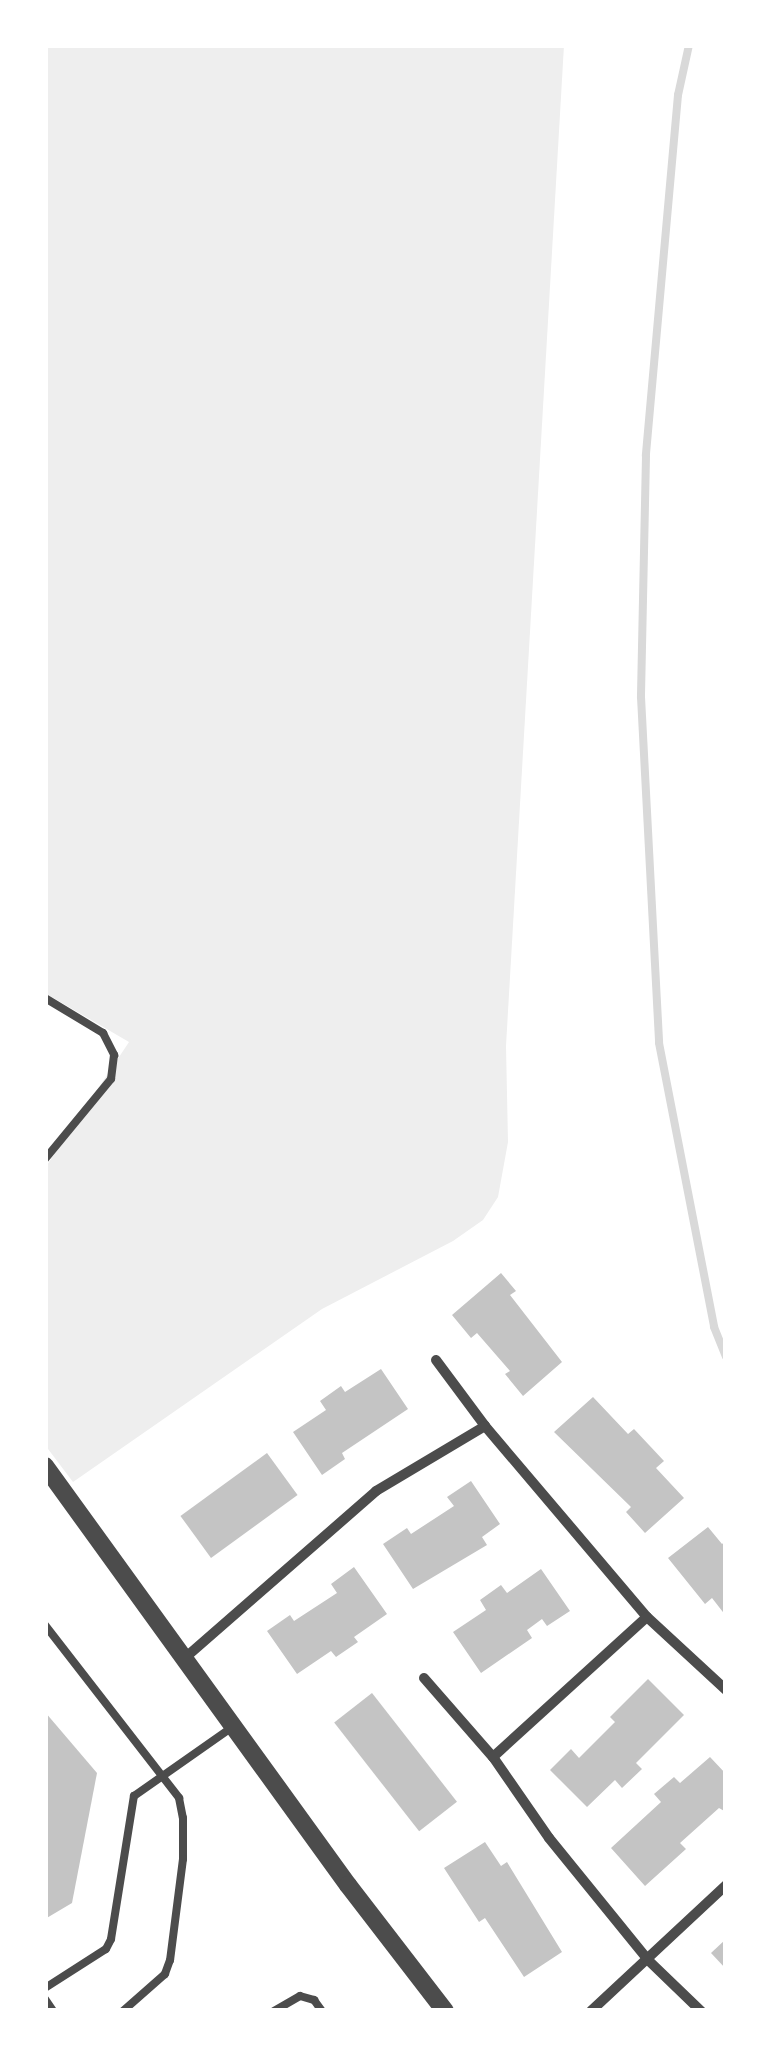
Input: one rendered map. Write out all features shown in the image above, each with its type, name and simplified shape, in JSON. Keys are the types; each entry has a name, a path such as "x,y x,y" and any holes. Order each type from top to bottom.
{"street":[{"path":"436,1360 484,1426 647,1617 726,1690"},
{"path":"186,1657 376,1491 484,1426"},
{"path":"45,1466 348,1885 445,2011"},
{"path":"494,1756 647,1617"},
{"path":"424,1678 494,1756 549,1838 648,1960 702,2011"},
{"path":"591,2011 726,1885"}],"lane":[{"path":"45,998 103,1033 114,1055 111,1080 45,1159"},
{"path":"45,1625 162,1775 178,1798 183,1818 183,1859 170,1960 165,1974 123,2011"},
{"path":"45,1988 106,1949 134,1796 234,1725"},
{"path":"274,2011 300,1996 314,2000 322,2011"},
{"path":"45,1999 52,2011"}],"shaded area":[{"path":"45,45 564,45 506,1046 508,1142 498,1197 483,1220 453,1241 322,1309 73,1482 45,1445 45,1168 129,1042 45,993"}],"building":[{"path":"501,1273 516,1291 510,1295 562,1362 523,1396 505,1374 510,1371 477,1333 471,1338 452,1315"},
{"path":"381,1369 408,1409 342,1453 345,1459 322,1475 293,1432 326,1410 320,1401 341,1386 345,1392"},
{"path":"593,1397 628,1434 634,1429 664,1461 656,1468 684,1498 645,1533 626,1512 631,1507 554,1432"},
{"path":"267,1453 298,1495 211,1558 180,1516"},
{"path":"471,1481 500,1524 482,1537 487,1545 413,1589 383,1544 407,1528 411,1534 454,1506 447,1497"},
{"path":"708,1527 722,1544 726,1541 726,1616 712,1598 705,1604 668,1558"},
{"path":"354,1567 387,1614 354,1637 358,1642 336,1657 331,1651 297,1674 267,1631 290,1615 294,1621 337,1593 331,1584"},
{"path":"541,1569 570,1611 547,1626 542,1619 527,1630 532,1638 481,1673 453,1632 486,1610 480,1600 501,1585 507,1593"},
{"path":"648,1679 684,1715 636,1763 642,1769 622,1788 615,1780 587,1807 550,1770 571,1749 579,1758 615,1722 610,1717"},
{"path":"372,1693 457,1802 419,1831 334,1723"},
{"path":"45,1712 97,1773 72,1903 45,1919"},
{"path":"710,1757 726,1774 726,1812 719,1808 680,1843 686,1849 645,1886 611,1848 661,1802 654,1794 674,1777 680,1783"},
{"path":"485,1842 501,1866 507,1862 562,1952 524,1977 485,1918 479,1922 444,1868"},
{"path":"726,1939 726,1969 711,1953"}],"waterway":[{"path":"689,45 678,95 646,456 641,697 659,1043 714,1327 726,1357"}]}
